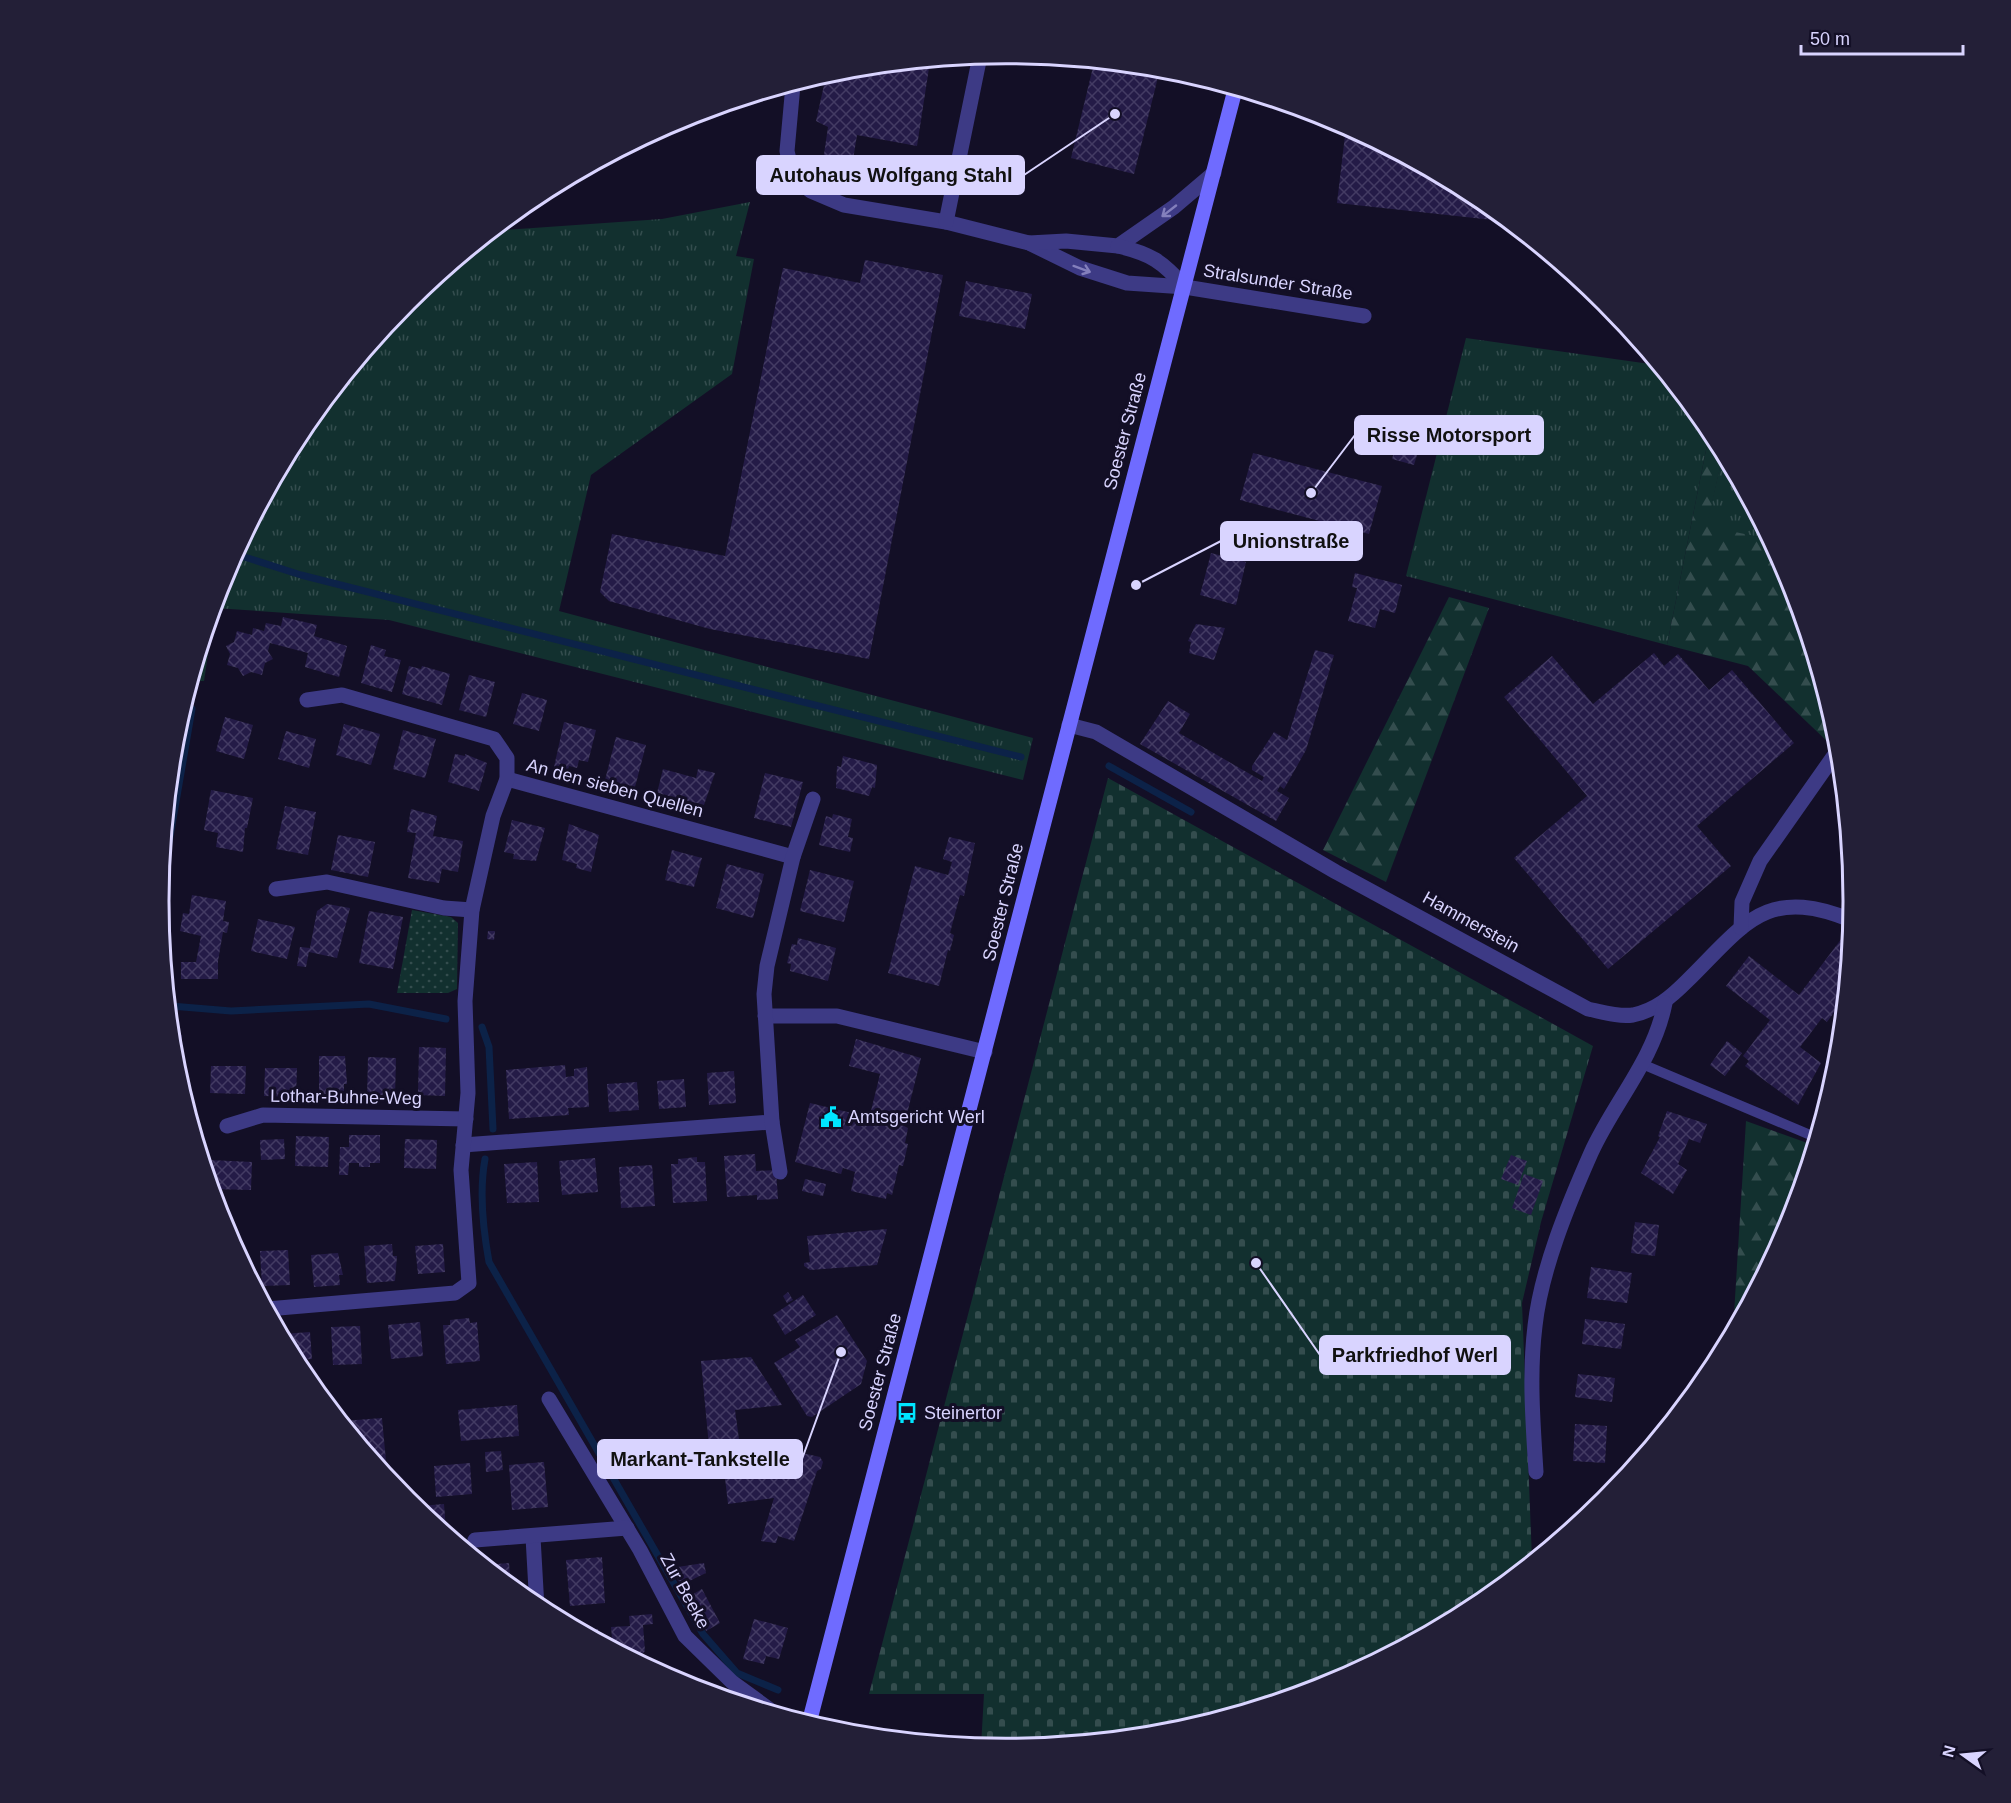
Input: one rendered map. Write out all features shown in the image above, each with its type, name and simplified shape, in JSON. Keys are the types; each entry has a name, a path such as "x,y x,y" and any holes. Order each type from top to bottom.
{"main road":[{"name":"Soester Straße","path":"811,1715 985,1052 1120,522 1185,286 1233,96"}],"street":[{"path":"946,222 978,65"},
{"path":"792,92 787,151 793,177 811,191 844,205 946,222 1029,243 1066,241 1118,246 1150,255 1163,262 1185,286"},
{"path":"1118,246 1174,207 1214,173"},
{"name":"Stralsunder Straße","path":"1029,243 1080,268 1116,280 1145,286 1185,286 1364,316"},
{"path":"308,700 342,695 494,740 507,758 507,779"},
{"name":"Hammerstein","path":"1069,725 1096,732 1336,872 1588,1009 1611,1015 1633,1015 1665,1003 1741,928 1764,912 1788,906 1834,913 1842,916"},
{"path":"1741,928 1742,902 1760,861 1830,762"},
{"name":"An den sieben Quellen","path":"275,1308 455,1293 469,1283 461,1170 468,1093 465,1001 472,910 493,816 507,779 794,857"},
{"path":"780,1172 772,1122 765,1016 767,966 794,857 813,799"},
{"path":"276,888 327,882 444,908 472,910"},
{"path":"1536,1472 1532,1364 1541,1294 1557,1240 1591,1152 1642,1064 1659,1029 1665,1003"},
{"path":"765,1016 837,1016 985,1052"},
{"name":"Lothar-Buhne-Weg","path":"227,1126 263,1115 466,1119"},
{"path":"463,1145 772,1122"},
{"name":"Zur Beeke","path":"549,1399 627,1528 685,1636 732,1682 757,1700"},
{"path":"475,1540 627,1528"},
{"path":"533,1536 536,1594"}],"lane":[{"path":"1642,1064 1809,1134"}],"green space":[{"path":"750,202 736,256 754,259 732,374 591,475 559,611 1033,738 1023,780 389,620 222,608 255,531 310,436 341,392 376,350 454,272 506,230 662,219"},
{"path":"1466,338 1646,363 1670,392 1707,446 1667,645 1406,576"},
{"path":"1707,446 1720,467 1707,526 1759,537 1779,581 1798,632 1814,685 1826,741 1748,666 1667,645"},
{"path":"1720,467 1759,537 1706,527"},
{"path":"1449,597 1489,608 1386,882 1323,850"},
{"path":"210,643 204,681 198,681"},
{"path":"1108,778 1593,1046 1541,1222 1522,1303 1532,1552 1471,1597 1376,1652 1326,1675 1275,1694 1222,1710 1169,1722 1060,1737 982,1738 984,1694 869,1694"},
{"path":"412,910 451,917 458,923 457,989 448,993 397,993"},
{"path":"1746,1121 1807,1143 1779,1222 1734,1312"}],"building":[{"path":"929,68 917,146 857,135 852,166 823,161 828,127 816,121 824,85"},
{"path":"1092,70 1158,79 1134,174 1071,158"},
{"path":"1345,137 1424,177 1490,220 1337,203"},
{"path":"865,260 943,275 869,659 710,629 609,601 600,592 612,534 725,556 783,268 860,283"},
{"path":"966,281 1032,294 1025,329 959,316"},
{"path":"1401,428 1423,434 1414,465 1392,459"},
{"path":"1253,453 1382,486 1369,534 1240,500"},
{"path":"1211,553 1246,562 1236,605 1200,595"},
{"path":"1355,573 1402,585 1395,613 1380,609 1375,628 1348,621 1357,588 1352,587"},
{"path":"283,617 317,625 314,636 347,646 339,677 305,667 308,653 270,643 268,651 273,659 265,663 262,675 251,672 243,676 238,668 227,665 230,654 226,646 234,642 237,631 252,635 253,628 264,631 266,623 281,626"},
{"path":"1196,624 1225,628 1214,660 1189,653 1191,642 1188,641"},
{"path":"371,645 386,650 384,656 401,660 392,692 361,683"},
{"path":"1315,650 1334,655 1306,750 1284,789 1280,786 1277,791 1289,798 1276,821 1140,744 1168,701 1190,714 1179,733 1262,781 1264,777 1252,770 1252,766 1274,732 1287,740"},
{"path":"1654,653 1664,666 1678,654 1709,690 1732,670 1794,743 1697,826 1731,866 1608,969 1514,858 1587,796 1504,697 1552,656 1593,704"},
{"path":"409,666 421,669 422,666 450,674 442,705 402,694"},
{"path":"469,675 495,682 486,717 459,710"},
{"path":"522,693 547,700 539,731 513,724"},
{"path":"225,717 253,725 244,759 216,751"},
{"path":"564,722 596,730 588,762 579,760 577,768 569,766 568,770 554,767"},
{"path":"344,724 380,734 371,765 336,755"},
{"path":"403,730 436,739 425,778 393,769"},
{"path":"286,731 316,739 309,768 278,759"},
{"path":"616,737 646,745 635,787 605,780"},
{"path":"455,754 465,756 465,754 487,763 479,791 448,782"},
{"path":"843,756 877,765 875,788 872,787 869,796 836,788 837,766 841,767"},
{"path":"663,769 696,778 698,769 715,773 704,805 657,793"},
{"path":"765,773 803,782 791,827 754,818"},
{"path":"211,790 253,798 247,828 245,828 243,852 216,847 218,833 204,830"},
{"path":"285,806 316,812 308,855 276,849"},
{"path":"411,809 437,816 433,836 463,841 458,872 442,869 439,883 408,878 416,833 407,832"},
{"path":"833,814 852,819 848,837 853,838 850,852 819,845 826,816 832,818"},
{"path":"512,820 545,828 536,861 513,859 514,854 504,852"},
{"path":"569,824 599,835 591,872 576,868 577,864 562,860"},
{"path":"338,835 375,842 368,877 331,870"},
{"path":"949,837 975,843 964,896 960,895 950,933 954,935 939,986 888,973 915,866 948,875 952,862 943,859"},
{"path":"672,850 702,858 694,887 665,880"},
{"path":"727,864 764,874 753,918 716,908"},
{"path":"810,870 854,881 844,922 800,911"},
{"path":"192,895 226,901 223,921 229,922 227,933 223,932 218,961 218,979 181,979 181,962 196,962 201,936 180,931 183,913 189,914"},
{"path":"327,904 350,908 337,958 309,952 306,967 297,966 300,947 310,948 317,911"},
{"path":"369,911 403,917 393,969 359,963"},
{"path":"258,919 295,927 287,959 251,951"},
{"path":"488,931 495,931 494,940 487,939"},
{"path":"798,938 836,948 828,981 790,971 791,964 787,963 792,944 797,945"},
{"path":"1842,938 1835,1011 1827,1022 1822,1018 1800,1047 1821,1063 1798,1105 1745,1066 1749,1061 1743,1056 1770,1020 1726,986 1749,956 1799,995"},
{"name":"Amtsgericht Werl","path":"856,1039 921,1058 904,1126 908,1128 905,1143 908,1144 903,1166 899,1165 892,1195 887,1193 886,1199 851,1191 855,1172 843,1168 841,1174 795,1162 810,1103 856,1114 855,1119 868,1123 880,1074 849,1066"},
{"path":"1727,1041 1742,1053 1725,1076 1710,1065"},
{"path":"419,1047 446,1048 445,1096 418,1095"},
{"path":"319,1056 345,1056 347,1084 344,1084 344,1098 319,1097"},
{"path":"368,1057 396,1058 395,1099 367,1098"},
{"path":"565,1065 566,1077 574,1076 574,1069 587,1067 589,1107 568,1108 569,1115 509,1119 506,1070"},
{"path":"211,1066 246,1066 245,1094 210,1093"},
{"path":"265,1068 297,1068 296,1097 264,1096"},
{"path":"734,1071 736,1103 709,1105 707,1073"},
{"path":"684,1079 686,1107 659,1109 657,1081"},
{"path":"637,1082 639,1110 609,1112 607,1084"},
{"path":"1667,1111 1707,1124 1700,1143 1689,1139 1678,1164 1687,1170 1673,1194 1641,1173 1660,1137 1658,1136"},
{"path":"349,1135 380,1135 380,1163 370,1163 370,1167 359,1167 359,1163 349,1163 348,1175 339,1175 340,1147 349,1147"},
{"path":"296,1136 329,1137 328,1167 295,1166"},
{"path":"284,1139 285,1159 261,1160 260,1140"},
{"path":"405,1139 437,1140 436,1169 404,1168"},
{"path":"755,1154 756,1171 776,1170 778,1199 757,1200 757,1195 727,1197 724,1156"},
{"path":"1511,1155 1527,1161 1518,1185 1501,1179"},
{"path":"697,1157 697,1162 705,1162 707,1201 673,1203 671,1164 678,1164 678,1159"},
{"path":"595,1158 598,1192 562,1195 559,1161"},
{"path":"210,1161 252,1162 251,1190 220,1189"},
{"path":"537,1162 539,1202 507,1203 504,1164"},
{"path":"652,1165 655,1206 621,1208 619,1167"},
{"path":"1524,1174 1543,1181 1531,1215 1512,1208"},
{"path":"805,1179 826,1184 823,1196 802,1191"},
{"path":"1635,1222 1659,1225 1655,1256 1631,1253"},
{"path":"887,1229 877,1265 810,1270 804,1266 804,1263 810,1262 807,1236"},
{"path":"392,1244 393,1256 397,1256 395,1281 367,1283 364,1246"},
{"path":"443,1244 445,1272 418,1274 415,1246"},
{"path":"288,1250 290,1285 263,1286 260,1251"},
{"path":"338,1253 343,1275 339,1275 340,1285 314,1287 311,1255"},
{"path":"1591,1267 1632,1273 1627,1303 1587,1298"},
{"path":"788,1292 793,1300 787,1303 783,1296"},
{"path":"803,1295 816,1315 785,1335 773,1315"},
{"path":"837,1315 867,1361 861,1384 812,1417 807,1416 774,1363 800,1347 795,1340"},
{"path":"469,1318 470,1323 477,1322 480,1361 446,1364 443,1325 450,1325 450,1320"},
{"path":"1585,1319 1625,1324 1621,1349 1582,1344"},
{"path":"420,1322 423,1356 391,1359 388,1325"},
{"path":"360,1326 362,1364 333,1365 331,1327"},
{"path":"310,1332 312,1359 305,1359 289,1333"},
{"path":"751,1357 782,1405 735,1410 744,1476 784,1472 789,1450 820,1457 823,1462 821,1469 817,1471 794,1541 778,1536 776,1543 761,1541 774,1498 728,1504 725,1478 712,1479 701,1361"},
{"path":"1578,1374 1615,1378 1612,1402 1575,1397"},
{"path":"517,1405 519,1436 461,1441 458,1410"},
{"path":"382,1418 386,1461 376,1453 349,1421"},
{"path":"1575,1424 1607,1426 1605,1463 1573,1461"},
{"path":"501,1451 503,1470 486,1472 485,1452"},
{"path":"544,1462 548,1507 512,1510 509,1465"},
{"path":"470,1463 472,1494 436,1497 434,1466"},
{"path":"444,1504 445,1523 427,1505"},
{"path":"602,1557 605,1603 570,1606 566,1560"},
{"path":"509,1563 510,1576 496,1566 494,1564"},
{"path":"704,1563 706,1573 681,1585 671,1568"},
{"path":"702,1589 720,1623 706,1631 688,1597"},
{"path":"652,1614 653,1624 643,1625 645,1651 642,1655 612,1640 611,1627 630,1626 629,1616"},
{"path":"754,1619 788,1628 779,1659 766,1656 764,1664 743,1659"}],"waterway":[{"path":"243,557 301,575 1021,757"},
{"path":"173,819 192,709"},
{"path":"1109,766 1191,812"},
{"path":"175,1006 231,1011 369,1004 446,1019"},
{"path":"482,1027 489,1047 493,1129"},
{"path":"485,1159 482,1210 489,1262 703,1634 737,1673 778,1690"}],"place":[{"name":"Autohaus Wolfgang Stahl","path":"1115,114"},
{"name":"Risse Motorsport","path":"1311,493"},
{"name":"Unionstraße","path":"1136,585"},
{"name":"Amtsgericht Werl","path":"831,1117"},
{"name":"Parkfriedhof Werl","path":"1256,1263"},
{"name":"Markant-Tankstelle","path":"841,1352"},
{"name":"Steinertor","path":"907,1413"}]}
